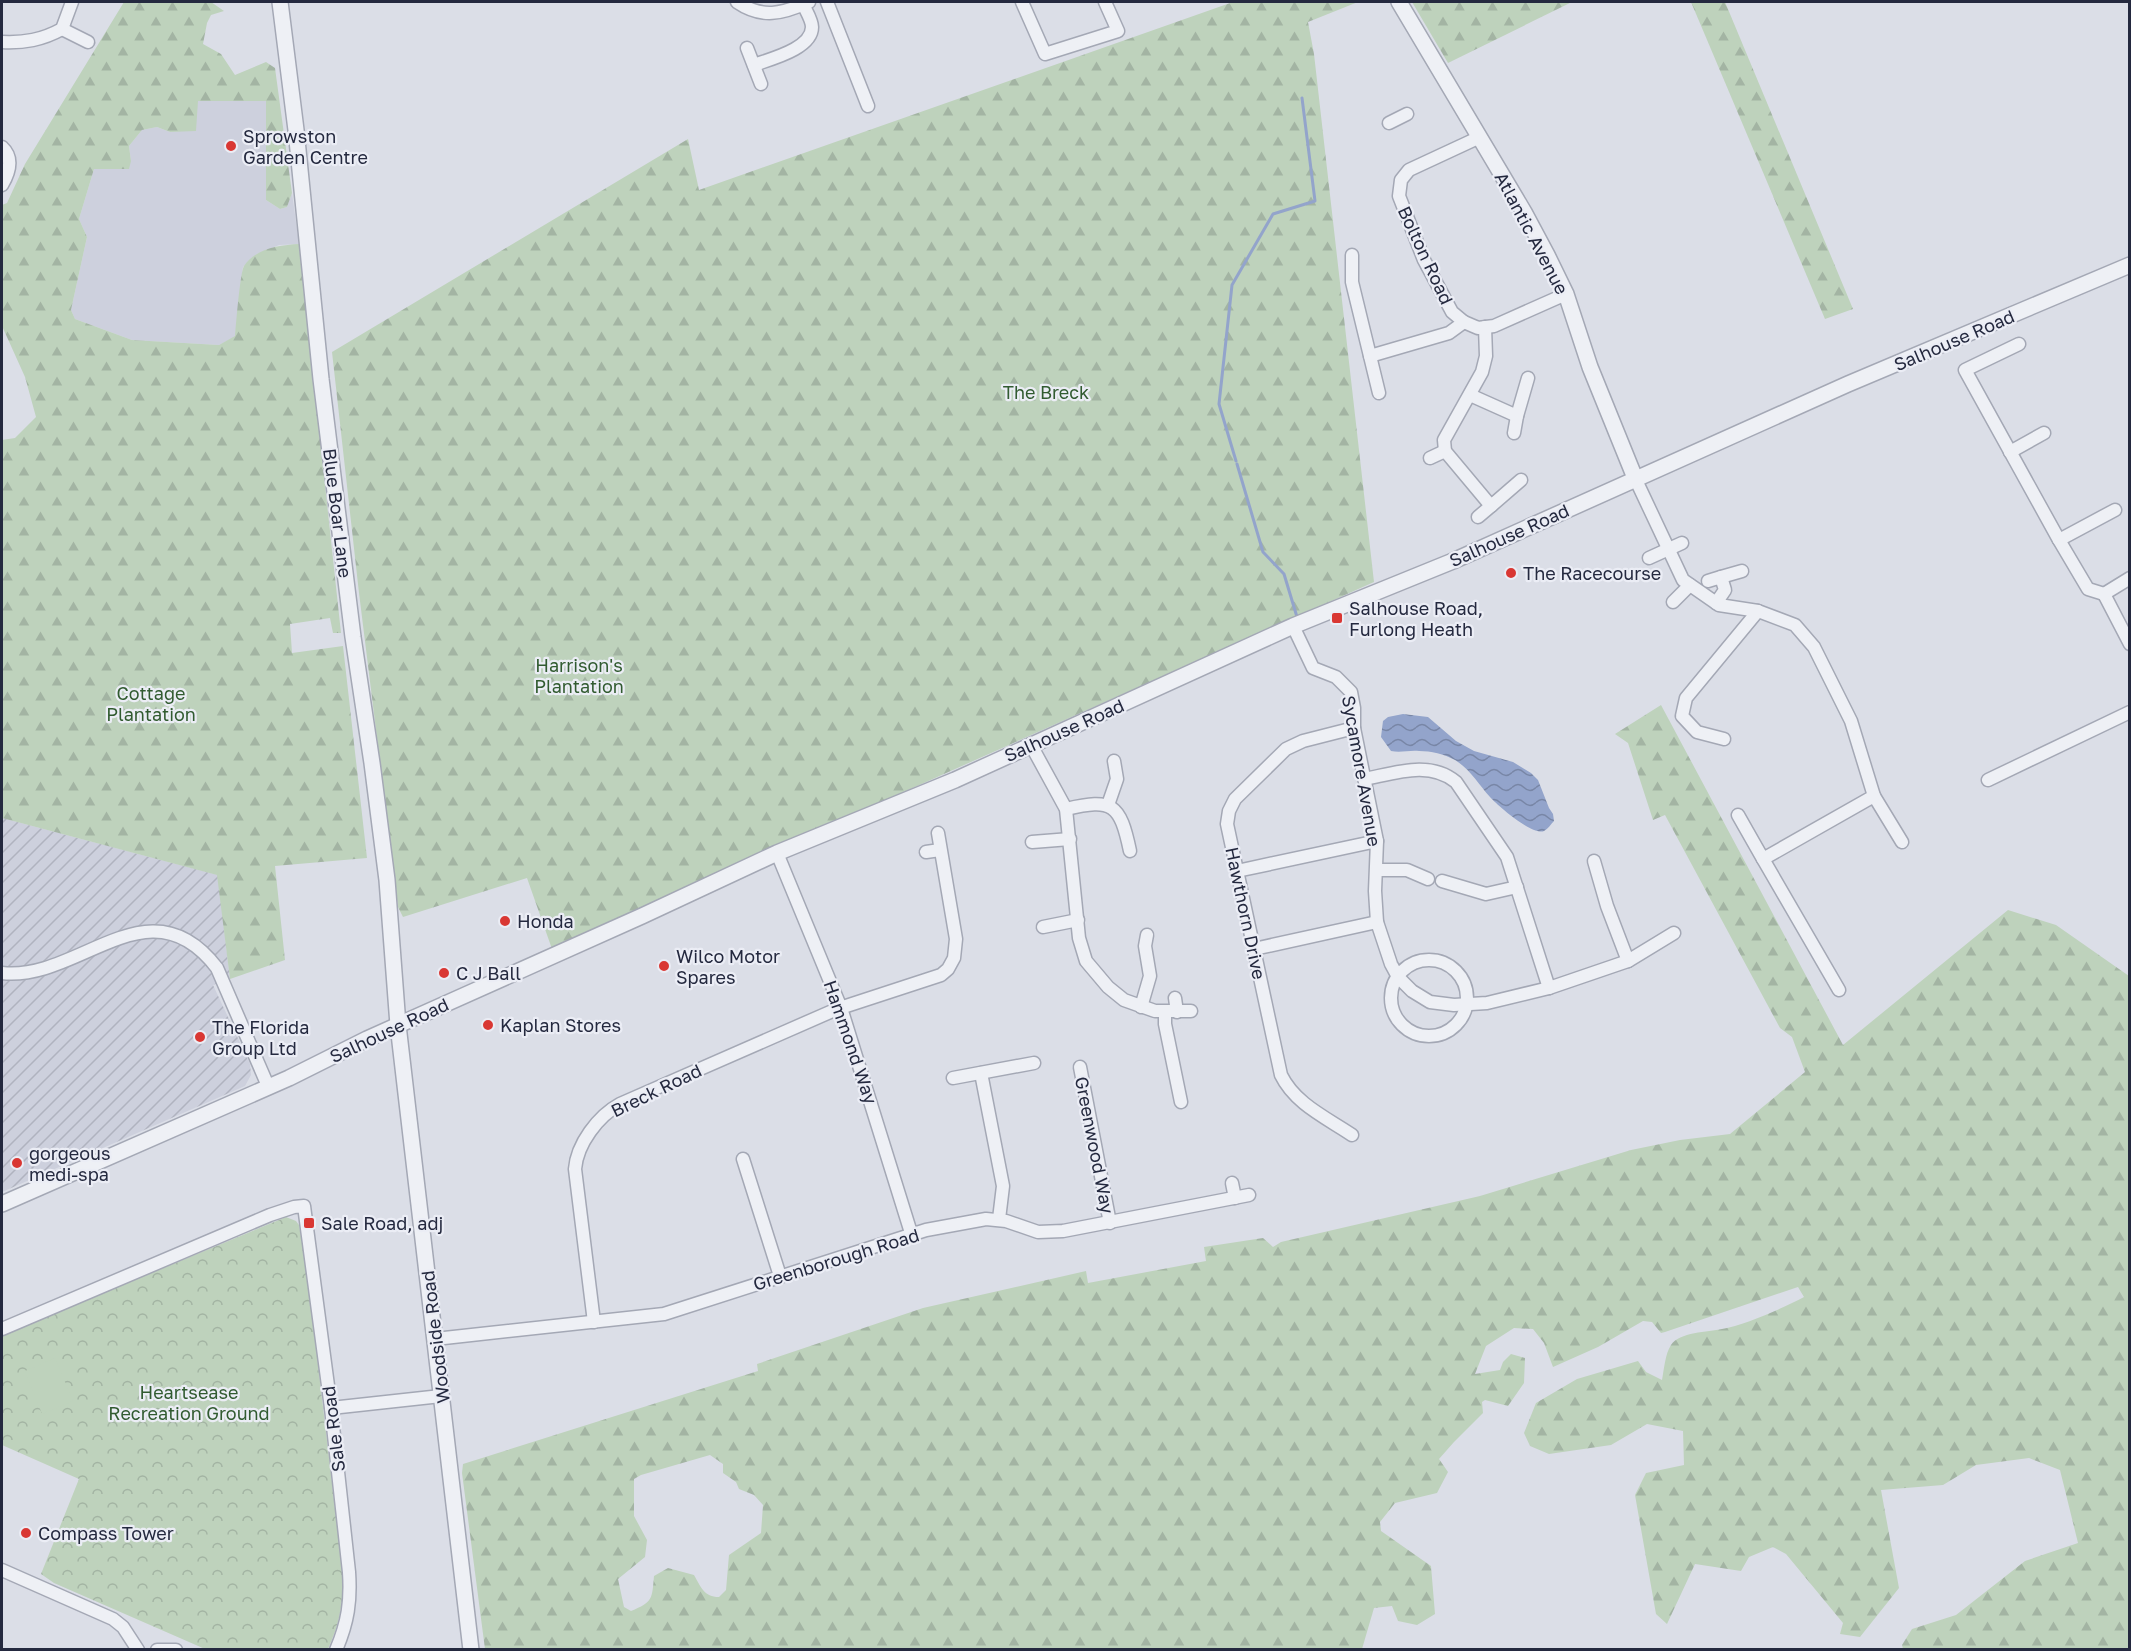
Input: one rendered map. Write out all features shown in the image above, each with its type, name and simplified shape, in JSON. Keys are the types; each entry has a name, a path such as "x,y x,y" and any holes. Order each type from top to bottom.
{"street":[{"path":"2,42 35,41 62,29 72,2"},
{"name":"Blue Boar Lane","path":"280,2 296,130 321,379 353,637 387,880 398,1025"},
{"path":"737,2 749,10 766,14 788,11 807,3 812,24 810,36 798,48 754,65"},
{"path":"827,2 868,106"},
{"path":"1022,2 1045,54 1118,31 1106,2"},
{"name":"Atlantic Avenue","path":"1399,2 1524,212 1566,294 1590,367 1635,478"},
{"path":"62,29 88,42"},
{"path":"747,48 761,84"},
{"path":"1389,123 1407,114"},
{"name":"Bolton Road","path":"1480,137 1409,170 1401,180 1399,196 1424,261 1452,312 1464,322 1478,328 1485,327"},
{"path":"2,147 9,156 8,175 2,185"},
{"path":"1352,255 1352,282 1379,393"},
{"name":"Salhouse Road","path":"2,1204 268,1086 777,853 955,780 1293,626 1462,557 1848,384 2130,265"},
{"path":"1491,506 1444,451 1444,440 1482,372 1486,356 1485,327 1494,326 1566,294"},
{"path":"1370,356 1449,333 1464,322"},
{"path":"2019,344 1965,370 2088,589 2104,594 2130,644"},
{"path":"1514,433 1528,378"},
{"path":"1470,395 1517,416"},
{"path":"2010,452 2044,434"},
{"path":"1430,458 1444,451"},
{"path":"1635,478 1683,580 1719,605 1758,611 1795,625 1814,646 1851,721 1874,796 1902,842"},
{"path":"1478,517 1521,480"},
{"path":"2059,540 2115,510"},
{"path":"1649,558 1682,543"},
{"path":"1708,581 1742,571"},
{"path":"1716,603 1725,590 1721,577"},
{"path":"2104,594 2130,578"},
{"path":"1673,602 1690,585"},
{"path":"1724,740 1697,732 1682,716 1686,698 1758,611"},
{"name":"Sycamore Avenue","path":"1293,626 1313,668 1336,676 1351,692 1354,728 1377,841 1375,891 1377,922 1385,949 1398,977 1412,991 1430,1002 1466,1005 1487,1003 1549,988 1628,961 1674,933"},
{"path":"1988,780 2130,712"},
{"name":"Hawthorn Drive","path":"1352,1136 1298,1099 1285,1083 1278,1067 1227,824 1229,811 1235,799 1286,749 1354,728"},
{"path":"1031,745 1066,809 1082,949 1091,968 1124,1000 1155,1011 1191,1011"},
{"path":"1108,805 1117,779 1114,761"},
{"path":"1365,779 1415,770 1429,770 1446,774 1464,793 1507,857 1549,988"},
{"path":"1763,859 1874,796"},
{"path":"1066,809 1096,804 1108,805 1122,820 1130,850"},
{"path":"1738,815 1839,990"},
{"path":"926,852 940,850 938,833"},
{"path":"1032,842 1070,839"},
{"path":"1238,871 1377,841"},
{"name":"Breck Road","path":"594,1322 575,1169 580,1147 603,1116 630,1100 841,1008 941,975 948,969 954,957 956,939 940,850"},
{"name":"Hammond Way","path":"777,853 841,1008 912,1236"},
{"path":"1594,861 1607,906 1628,961"},
{"name":"Sycamore Avenue","path":"1377,870 1407,870 1428,879"},
{"path":"1442,880 1486,894 1517,887"},
{"path":"1043,927 1078,921"},
{"path":"1254,949 1377,922"},
{"path":"2,973 26,974 41,970 130,934 162,932 180,938 208,956 217,968 268,1086"},
{"path":"1141,1007 1150,976 1145,946 1147,935"},
{"path":"1432,960 1447,965 1459,975 1466,989 1466,1005 1460,1020 1448,1031 1432,1036 1416,1034 1398,1020 1392,1006 1392,991 1398,977 1409,966 1416,962 1432,960"},
{"path":"1175,998 1165,1024 1181,1102"},
{"name":"Woodside Road","path":"398,1025 471,1650"},
{"path":"953,1078 1034,1063"},
{"name":"Greenwood Way","path":"1080,1067 1110,1223"},
{"path":"981,1073 1003,1186 999,1219"},
{"path":"743,1159 780,1276"},
{"path":"1232,1183 1235,1198"},
{"name":"Greenborough Road","path":"435,1339 664,1314 926,1230 986,1219 999,1219 1026,1229 1050,1232 1110,1223 1249,1195"},
{"name":"Sale Road","path":"2,1329 270,1215 303,1204 331,1408 350,1593 347,1621 336,1650"},
{"path":"331,1408 441,1396"},
{"path":"2,1570 112,1619 123,1627 142,1649"},
{"path":"157,1650 176,1650"}],"shaded area":[{"path":"197,101 266,101 266,200 280,209 287,207 292,193 299,244 279,245 257,254 243,267 235,337 219,345 132,340 75,319 71,310 87,237 79,219 94,169 131,161 129,146 142,130 157,127 170,132"},
{"path":"2,818 218,875 230,979 213,985 250,1064 251,1075 245,1086 2,1192"}],"green space":[{"name":"Cottage Plantation","path":"124,2 211,2 224,11 211,15 203,44 221,54 235,75 266,62 275,68 292,193 287,207 280,209 266,200 266,101 198,101 196,131 170,132 157,127 142,130 129,146 131,161 129,169 94,169 79,219 87,237 71,310 75,319 132,340 219,345 235,336 244,266 262,251 299,244 341,633 333,633 330,618 290,624 292,653 343,646 367,858 275,866 285,960 230,979 217,875 2,818 2,440 15,438 36,417 25,377 2,326 2,205 7,203 25,164"},
{"path":"1233,2 1358,2 1308,22 1314,54 1374,582 552,949 527,878 403,917 398,907 332,352 688,139 699,190"},
{"path":"1412,2 1572,2 1448,63"},
{"path":"1691,2 1725,2 1853,309 1825,319"},
{"path":"1661,705 1843,1045 2008,910 2056,925 2129,976 2129,1649 1903,1649 1902,1645 1912,1629 1956,1615 2025,1561 2078,1543 2060,1470 2029,1458 1976,1465 1943,1485 1881,1490 1899,1588 1860,1637 1840,1634 1843,1623 1786,1554 1773,1547 1749,1557 1741,1571 1695,1564 1667,1624 1656,1614 1635,1495 1646,1473 1684,1465 1683,1431 1647,1424 1611,1445 1549,1454 1530,1446 1524,1433 1536,1403 1577,1379 1638,1361 1646,1372 1662,1380 1667,1353 1671,1345 1680,1337 1742,1324 1775,1311 1804,1297 1798,1287 1661,1333 1652,1322 1643,1321 1598,1347 1553,1367 1544,1343 1533,1329 1514,1328 1486,1346 1475,1374 1500,1370 1503,1362 1511,1354 1525,1358 1524,1383 1508,1406 1485,1400 1482,1402 1483,1413 1439,1459 1448,1472 1437,1493 1395,1503 1380,1522 1381,1531 1431,1566 1435,1614 1417,1625 1398,1621 1392,1606 1374,1608 1362,1649 485,1649 462,1473 463,1464 758,1371 757,1364 923,1308 1086,1271 1088,1283 1206,1261 1204,1247 1263,1238 1273,1247 1281,1242 1480,1196 1631,1150 1680,1140 1730,1134 1805,1072 1792,1037 1780,1028 1665,815 1653,820 1628,743 1615,734","holes":["710,1455 723,1464 723,1473 736,1482 739,1489 754,1495 763,1505 761,1533 729,1555 726,1590 719,1597 714,1597 703,1591 694,1575 668,1568 654,1576 652,1595 644,1605 631,1611 624,1607 618,1579 645,1557 647,1540 634,1516 634,1479"]},
{"name":"Heartsease Recreation Ground","path":"286,1217 296,1221 299,1225 307,1271 342,1568 341,1610 328,1649 205,1649 54,1583 41,1574 79,1479 2,1445 2,1335"},
{"path":"55,1358 73,1401 42,1414 25,1371"}],"water":[{"path":"1403,714 1428,717 1456,741 1474,751 1513,762 1531,773 1538,780 1554,821 1544,831 1524,825 1500,807 1465,768 1451,758 1428,752 1391,751 1381,737 1383,721 1388,717"}],"waterway":[{"path":"1236,461 1219,404 1232,285 1273,214 1315,201 1302,98"},
{"path":"1237,464 1263,552 1284,574 1297,617"}],"place":[{"name":"Sprowston Garden Centre","path":"231,146"},
{"name":"The Racecourse","path":"1511,573"},
{"name":"Salhouse Road, Furlong Heath","path":"1337,618"},
{"name":"Honda","path":"505,921"},
{"name":"Wilco Motor Spares","path":"664,966"},
{"name":"C J Ball","path":"444,973"},
{"name":"Kaplan Stores","path":"488,1025"},
{"name":"The Florida Group Ltd","path":"200,1037"},
{"name":"gorgeous medi-spa","path":"17,1163"},
{"name":"Sale Road, adj","path":"309,1223"},
{"name":"Compass Tower","path":"26,1533"}],"park label":[{"name":"The Breck","path":"1046,392"},
{"name":"Harrison's Plantation","path":"579,675"}]}
